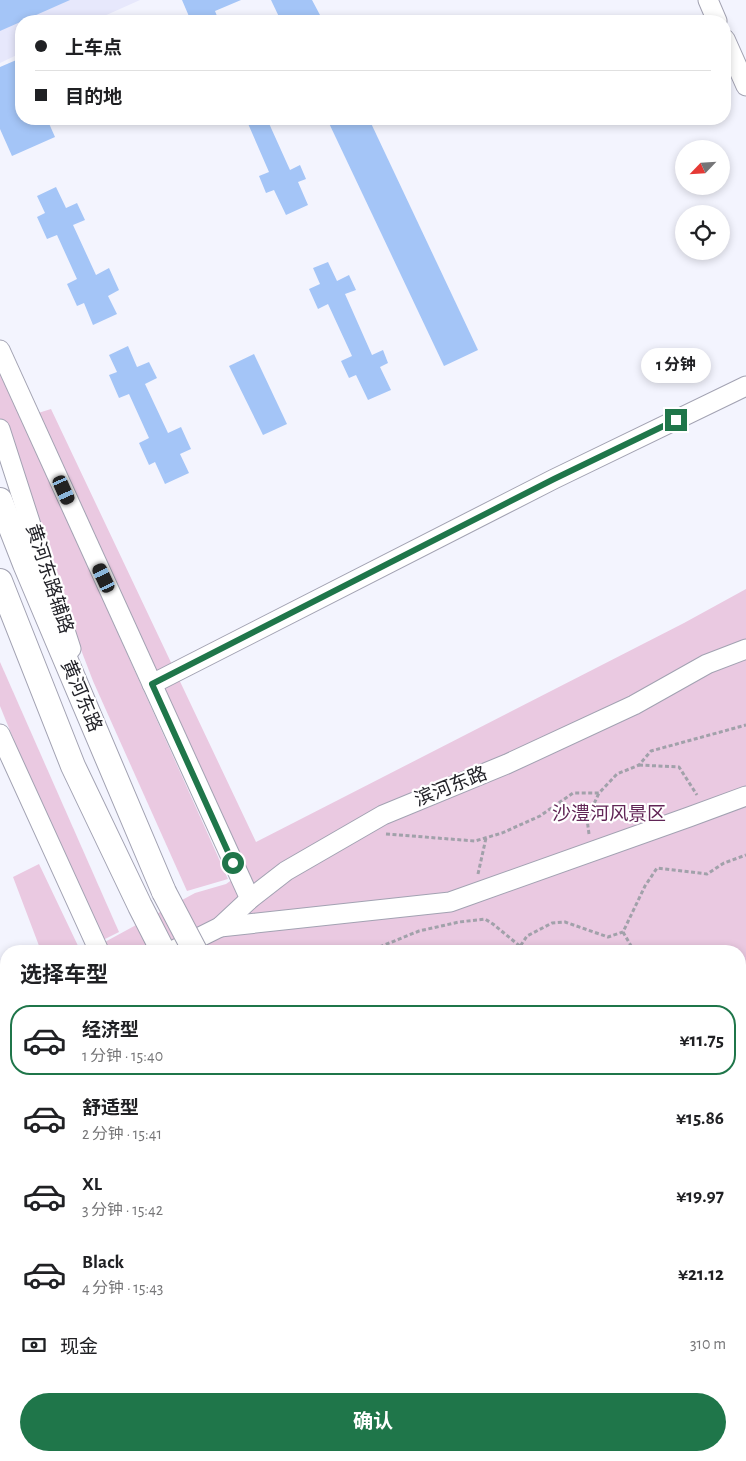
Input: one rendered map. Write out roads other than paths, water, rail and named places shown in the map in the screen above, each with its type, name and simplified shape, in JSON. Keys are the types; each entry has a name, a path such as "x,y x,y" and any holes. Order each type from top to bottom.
{"main road":[{"name":"黄河东路","path":"0,500 25,564 164,892 192,945"},
{"name":"黄河东路","path":"0,581 73,766 161,945"}],"street":[{"path":"708,0 714,15"},
{"path":"731,52 746,86"},
{"path":"0,350 250,899"},
{"path":"152,684 554,479 746,386"},
{"name":"黄河东路辅路","path":"0,429 106,757"},
{"path":"0,611 73,766"},
{"name":"滨河东路","path":"185,945 220,928 250,899 286,871 383,815 507,764 634,706 707,664 746,649"},
{"path":"0,734 5,759 96,945"},
{"path":"220,928 450,902 746,796"}],"park label":[{"name":"沙澧河风景区","path":"609,814"}]}
